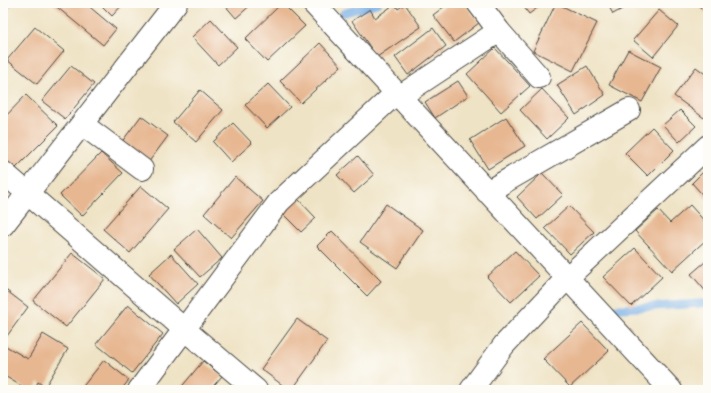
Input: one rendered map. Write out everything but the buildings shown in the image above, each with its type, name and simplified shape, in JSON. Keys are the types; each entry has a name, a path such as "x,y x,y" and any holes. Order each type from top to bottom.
{"street":[{"path":"3,225 176,3"},
{"path":"313,3 671,390"},
{"path":"478,3 499,31 539,77"},
{"path":"139,390 279,202 398,95 499,31"},
{"path":"487,192 629,110"},
{"path":"82,124 142,169"},
{"path":"471,390 504,345 567,278 708,146"},
{"path":"3,172 256,390"}],"waterway":[{"path":"3,6 8,3"},
{"path":"344,13 378,3"},
{"path":"614,309 708,303"}]}
